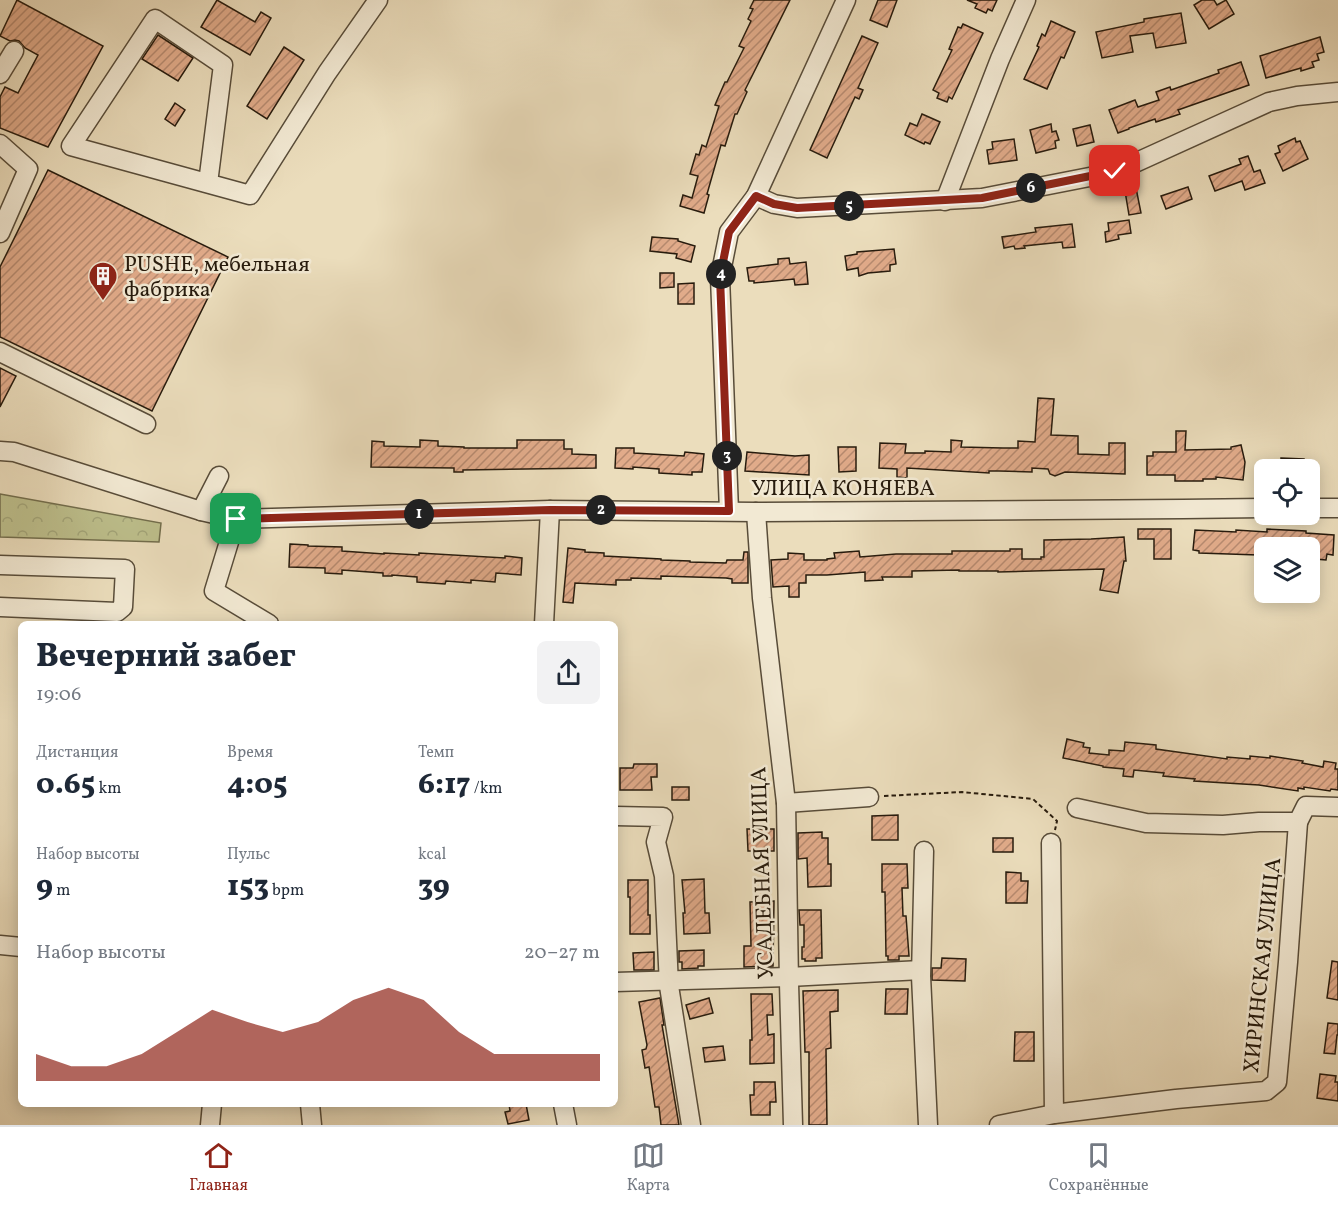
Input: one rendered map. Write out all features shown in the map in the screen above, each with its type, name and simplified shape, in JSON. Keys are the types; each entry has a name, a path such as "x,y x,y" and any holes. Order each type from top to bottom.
{"street":[{"path":"208,183 223,65 155,19 71,146 250,195 327,73 378,0"},
{"path":"729,511 720,277 729,232 756,196 846,0"},
{"path":"945,201 1000,59 1026,0"},
{"path":"0,74 14,51"},
{"path":"756,196 774,204 797,208 982,198 1115,171 1269,102 1297,96 1338,92"},
{"path":"0,144 28,169 0,233"},
{"path":"0,352 146,424"},
{"name":"УЛИЦА КОНЯЕВА","path":"0,451 14,452 201,511 236,519 550,510 756,512 1254,508"},
{"path":"201,511 219,476"},
{"path":"1320,508 1338,508"},
{"path":"544,621 550,510"},
{"name":"УСАДЕБНАЯ УЛИЦА","path":"756,512 762,598 786,804 793,1125"},
{"path":"236,519 214,591 264,621"},
{"path":"0,565 124,569 123,607 116,618 0,607"},
{"path":"786,804 869,797"},
{"path":"1077,808 1146,823 1223,825 1298,822 1306,806 1338,807"},
{"path":"618,816 663,817 656,843 664,876 669,980 691,1125"},
{"name":"ХИРИНСКАЯ УЛИЦА","path":"999,1125 1054,1114 1266,1091 1277,1083 1298,822"},
{"path":"1051,843 1054,1114"},
{"path":"924,851 921,970 928,1125"},
{"path":"0,945 18,947"},
{"path":"618,982 789,977 921,970"},
{"path":"210,1125 212,1107"},
{"path":"310,1107 312,1125"},
{"path":"564,1107 567,1125"}],"path":[{"path":"869,797 962,792 1033,799 1057,821 1051,843"}],"green space":[{"path":"0,494 161,523 159,542 0,537"}],"building":[{"path":"17,0 103,46 48,147 0,128 0,97 5,87 18,93 38,55 25,48 19,41 10,41 0,36"},
{"path":"217,0 255,22 261,12 271,18 250,55 201,27"},
{"path":"754,0 790,0 745,90 747,92 735,114 725,146 721,145 704,213 680,206 683,195 692,198 698,176 690,174 696,154 699,155 702,145 706,147 719,106 715,105 744,48 739,46 751,21 748,19"},
{"path":"878,0 897,0 887,27 870,20"},
{"path":"967,0 997,0 992,11 988,9 986,13 975,8 977,4"},
{"path":"1202,0 1214,0 1217,5 1226,0 1234,14 1209,29 1194,5"},
{"path":"1181,13 1186,43 1156,48 1153,33 1130,36 1133,52 1102,58 1096,32 1144,22 1144,19"},
{"path":"1051,21 1075,32 1047,89 1024,79 1039,47 1037,46 1042,34 1045,36"},
{"path":"963,24 983,33 952,99 949,97 947,102 937,98 939,93 933,90 952,50 949,49 958,27 961,28"},
{"path":"158,35 193,58 178,81 142,59"},
{"path":"862,36 878,43 858,88 863,90 859,99 855,97 827,158 810,150"},
{"path":"1320,37 1324,52 1317,54 1319,60 1312,62 1314,67 1301,71 1301,68 1266,78 1260,56"},
{"path":"284,47 304,60 267,119 247,106"},
{"path":"1241,62 1249,85 1178,110 1180,114 1156,122 1155,119 1118,133 1109,110 1135,100 1138,107 1159,100 1156,92 1170,87 1171,90 1219,73 1218,70"},
{"path":"175,103 185,110 175,126 165,119"},
{"path":"922,114 940,122 930,144 925,142 924,144 905,135 910,123 917,126"},
{"path":"1051,124 1052,132 1056,131 1059,140 1055,141 1056,148 1036,153 1030,130"},
{"path":"1090,125 1094,142 1077,146 1073,129"},
{"path":"1295,138 1296,142 1300,141 1308,159 1283,171 1275,154 1280,152 1278,146"},
{"path":"1014,139 1017,160 989,164 987,150 993,149 992,142"},
{"path":"1248,156 1254,172 1260,170 1265,183 1245,190 1242,181 1215,191 1209,176 1241,164 1239,159"},
{"name":"PUSHE, мебельная фабрика","path":"48,170 228,257 152,411 0,337 0,267"},
{"path":"1135,183 1141,213 1129,215 1124,185"},
{"path":"1188,187 1192,199 1166,209 1161,196"},
{"path":"1129,220 1131,233 1118,235 1119,239 1106,242 1105,232 1109,231 1108,223"},
{"path":"1072,224 1075,247 1063,248 1062,242 1024,246 1025,248 1015,249 1014,246 1004,248 1002,237 1036,232 1035,228"},
{"path":"652,237 678,239 678,241 695,246 691,262 676,258 677,254 650,251"},
{"path":"894,249 896,264 890,265 890,271 859,276 858,268 847,270 845,256 857,254 857,252"},
{"path":"789,258 790,264 806,262 808,284 795,285 794,279 754,283 754,281 749,281 747,268 778,264 778,259"},
{"path":"660,273 674,273 674,287 660,288"},
{"path":"694,283 694,304 678,304 678,284"},
{"path":"0,368 16,376 0,407"},
{"path":"1038,398 1054,399 1051,435 1078,436 1078,454 1109,455 1109,443 1125,443 1125,474 1065,472 1055,476 1050,474 1048,469 1032,468 1032,472 989,471 989,473 907,468 907,478 897,477 897,469 879,468 880,443 906,444 905,453 925,453 925,451 951,452 951,440 962,441 961,447 1003,448 1018,448 1018,441 1035,442"},
{"path":"1176,431 1186,431 1185,450 1231,449 1231,447 1241,445 1245,462 1243,480 1216,477 1216,479 1203,479 1203,481 1175,481 1175,475 1147,475 1147,456 1153,456 1153,452 1176,452"},
{"path":"420,440 438,441 438,446 517,448 517,440 564,440 564,449 572,449 572,454 596,455 596,468 454,472 454,468 371,467 372,441 384,442 384,446 420,447"},
{"path":"838,447 856,447 856,471 839,472"},
{"path":"616,448 634,448 634,453 684,456 685,452 704,454 702,472 692,472 692,475 659,473 659,469 615,468"},
{"path":"747,452 809,455 809,475 745,471"},
{"path":"1138,529 1171,529 1171,559 1154,559 1154,539 1138,539"},
{"path":"1267,529 1334,535 1333,555 1327,554 1326,560 1320,559 1320,537 1254,537 1254,555 1199,553 1193,550 1195,530 1267,532"},
{"path":"1124,537 1126,561 1124,561 1118,593 1100,590 1104,569 998,572 912,571 912,577 882,577 883,580 865,581 865,572 806,575 806,583 799,583 799,597 789,597 789,586 773,587 771,560 788,559 788,553 804,554 804,560 827,560 835,558 834,553 859,551 860,557 1022,549 1022,559 1041,559 1044,557 1044,540"},
{"path":"290,544 342,547 342,551 384,554 419,555 419,553 522,558 521,575 496,573 495,582 446,581 445,584 417,582 417,577 383,576 383,573 342,570 342,574 325,573 325,568 289,567"},
{"path":"568,548 604,553 604,556 726,563 727,560 743,560 744,552 748,552 748,583 732,583 732,579 726,578 661,576 661,579 616,580 616,585 575,583 573,603 563,602"},
{"path":"1067,739 1084,743 1083,747 1090,748 1089,753 1109,755 1109,750 1124,751 1125,742 1156,745 1156,749 1227,759 1227,757 1250,759 1250,756 1270,758 1270,756 1303,761 1302,763 1323,767 1324,761 1336,763 1338,790 1304,787 1304,789 1298,788 1298,791 1259,785 1194,781 1195,779 1163,776 1164,773 1134,770 1133,777 1123,776 1124,769 1063,758"},
{"path":"634,764 657,764 657,777 651,777 652,790 620,790 620,768 633,768"},
{"path":"672,787 689,787 689,800 672,800"},
{"path":"898,815 898,840 872,840 872,816"},
{"path":"747,829 774,829 774,851 748,851"},
{"path":"822,832 822,838 828,838 831,886 808,887 807,858 798,859 798,833"},
{"path":"993,838 1013,838 1013,852 993,852"},
{"path":"882,864 907,864 908,888 902,888 903,916 906,916 909,956 899,956 899,960 888,960 886,956"},
{"path":"1006,872 1021,873 1021,881 1028,881 1027,903 1006,903"},
{"path":"704,879 705,913 709,913 710,933 684,934 682,880"},
{"path":"628,880 648,880 650,934 630,934"},
{"path":"774,901 773,966 744,967 744,946 751,946 750,902"},
{"path":"799,910 821,910 822,958 816,958 816,961 802,959 804,925 800,925"},
{"path":"704,950 704,966 682,969 682,962 679,962 679,951"},
{"path":"654,952 654,970 634,970 633,953"},
{"path":"942,958 966,959 965,981 932,980 932,968 941,968"},
{"path":"1332,961 1338,962 1338,1000 1327,998"},
{"path":"886,989 908,989 907,1014 885,1014"},
{"path":"838,990 838,1011 830,1012 831,1048 826,1049 827,1125 809,1125 809,1052 805,1052 803,991"},
{"path":"751,994 772,994 773,1015 767,1015 768,1035 774,1034 774,1063 750,1064"},
{"path":"660,998 664,1025 662,1025 679,1125 661,1125 659,1107 655,1107 649,1067 645,1068 642,1050 646,1049 647,1045 639,1002"},
{"path":"709,998 713,1013 690,1019 686,1005"},
{"path":"1328,1023 1338,1024 1335,1054 1324,1053"},
{"path":"1015,1032 1034,1032 1034,1061 1014,1061"},
{"path":"723,1046 725,1060 705,1062 703,1048"},
{"path":"1320,1074 1336,1076 1338,1101 1317,1098"},
{"path":"754,1082 775,1082 776,1102 770,1102 770,1115 751,1115 750,1095 754,1095"},
{"path":"509,1107 527,1107 529,1120 508,1124 505,1112 510,1111"}],"place":[{"name":"PUSHE, мебельная фабрика","path":"103,302"}],"route":[{"path":"236,519 550,510 729,511 720,277 729,232 756,196 774,204 797,208 945,201 982,198 1115,171"}]}
